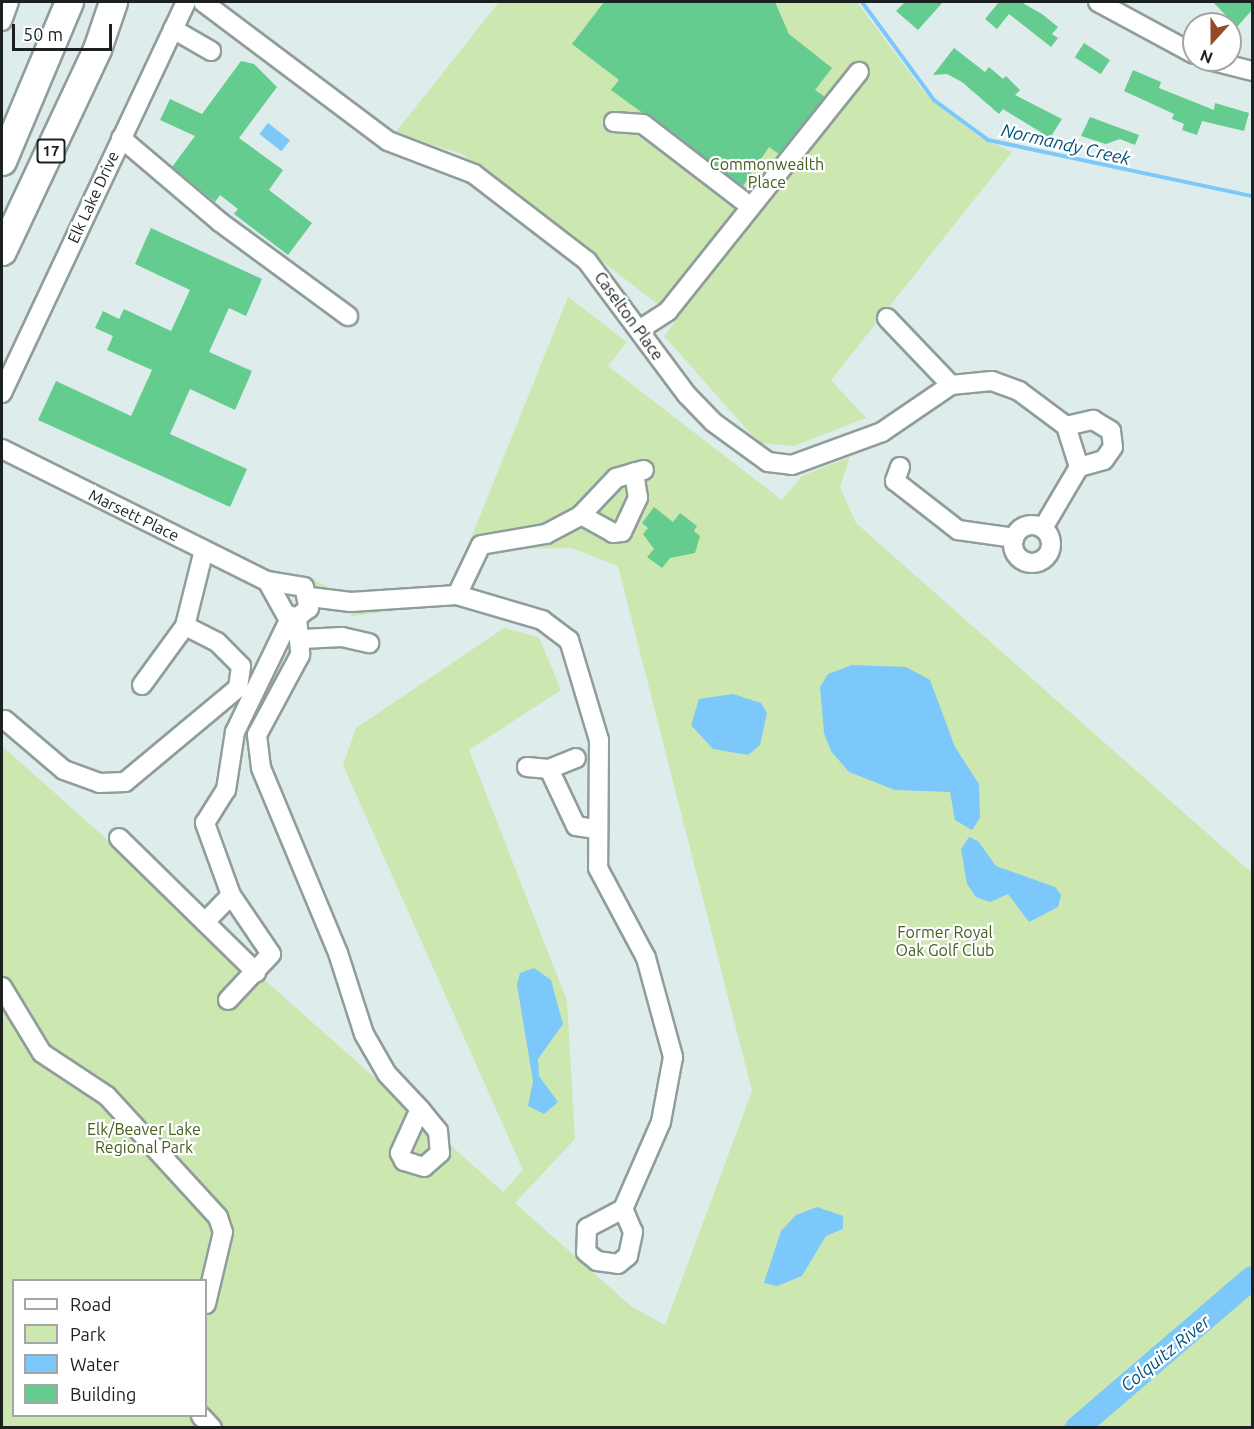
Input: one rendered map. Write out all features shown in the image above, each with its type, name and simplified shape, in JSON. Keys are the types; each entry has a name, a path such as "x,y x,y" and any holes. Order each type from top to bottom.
{"highway":[{"path":"28,104 29,71 55,2"},
{"name":"17","path":"2,161 28,104 69,2"},
{"name":"17","path":"2,251 98,49 113,2"},
{"path":"98,49 123,2"}],"street":[{"path":"2,21 9,2"},
{"name":"Elk Lake Drive","path":"2,393 186,2"},
{"name":"Caselton Place","path":"203,2 388,141 474,174 587,261 713,422 768,462 792,465 882,432 951,385 992,381 1019,391 1066,426"},
{"path":"1098,2 1182,48"},
{"path":"173,29 211,51"},
{"path":"639,330 668,311 859,72"},
{"path":"614,122 643,124 752,207"},
{"path":"121,138 220,222 348,316"},
{"path":"887,318 951,385"},
{"path":"1043,528 1079,467 1104,460 1113,447 1111,430 1093,420 1066,426 1079,467"},
{"name":"Marsett Place","path":"2,449 267,580 296,584 310,597"},
{"path":"900,467 894,481 958,530 1014,538"},
{"path":"457,595 481,545 534,539 581,515 616,478 639,471 638,498 622,532 613,534 581,515"},
{"path":"1026,525 1043,528 1051,544 1042,560 1024,561 1013,547 1014,538 1026,525"},
{"path":"142,685 185,626 204,550"},
{"path":"267,580 279,608 294,617 302,639 300,655 257,735 261,768 338,953 364,1034 387,1074 420,1109"},
{"path":"228,1000 271,954 231,895 206,823 226,790 235,732 294,617 309,608 310,597 351,602 457,595 542,620 569,640 600,740 596,829 598,868 646,958 673,1057 662,1122 623,1209"},
{"path":"4,720 64,770 99,783 125,782 238,688 241,666 218,642 185,626"},
{"path":"302,639 342,637 369,643"},
{"path":"527,767 549,769 576,758"},
{"path":"549,769 576,826 596,829"},
{"path":"119,837 256,972"},
{"path":"205,922 231,895"},
{"path":"2,987 42,1053 107,1096 218,1217 222,1240 207,1300"}],"green space":[{"name":"Commonwealth Place","path":"499,2 857,2 924,92 979,137 1012,152 831,380 866,418 794,446 759,443 664,336 677,319 462,154 395,133"},
{"path":"568,297 627,342 608,366 782,500 802,476 850,457 840,487 856,523 1252,873 1252,1427 2,1427 2,746 503,1192 523,1170 343,765 356,728 504,628 539,637 561,690 469,750 567,1001 575,1139 515,1203 632,1307 665,1325 752,1091 618,566 571,548 483,549 462,601 353,616 325,602 313,580 356,600 451,588"}],"water":[{"path":"268,123 290,140 281,151 259,134"},
{"path":"852,665 906,667 930,680 955,747 979,784 980,818 972,830 955,820 950,792 895,790 849,772 831,751 824,733 820,687 828,674"},
{"path":"733,694 761,703 767,713 760,745 748,755 713,749 691,725 699,699"},
{"path":"969,837 978,841 996,866 1055,887 1061,895 1058,907 1029,922 1008,894 990,902 976,897 967,884 961,849"},
{"path":"534,968 551,980 563,1024 538,1059 539,1076 558,1102 544,1114 528,1106 533,1081 517,985 520,973"},
{"path":"817,1207 843,1216 843,1229 826,1236 802,1276 777,1286 764,1283 781,1231 796,1215"}],"building":[{"path":"604,2 775,2 789,34 832,68 815,90 825,97 779,154 769,147 743,186 611,90 619,80 572,44"},
{"path":"905,2 943,2 918,30 896,11"},
{"path":"999,2 1021,2 1042,14 1058,27 1052,34 1058,38 1051,47 1009,14 997,29 985,19"},
{"path":"1213,2 1252,2 1252,10 1242,21 1242,12 1223,12"},
{"path":"1084,43 1110,60 1101,74 1075,57"},
{"path":"954,48 985,72 989,67 1003,79 1006,76 1020,90 1015,95 1062,119 1050,138 1003,109 999,114 962,82 947,74 933,75"},
{"path":"241,61 254,64 277,87 239,138 283,170 269,190 312,223 288,255 234,214 238,209 220,195 215,202 172,167 195,136 160,120 170,99 202,114"},
{"path":"1133,70 1161,82 1159,88 1214,110 1215,103 1249,113 1244,131 1202,121 1197,135 1182,130 1184,124 1172,119 1174,114 1124,91"},
{"path":"1090,117 1139,135 1135,145 1120,139 1106,144 1081,136"},
{"path":"151,228 262,279 246,316 229,308 209,352 252,371 235,410 190,389 170,434 247,469 230,507 38,420 56,381 131,416 152,370 107,350 113,336 95,328 103,311 119,319 124,309 171,331 190,290 135,264"},
{"path":"654,507 673,522 680,513 697,526 694,531 700,536 695,553 670,558 662,568 647,557 654,549 643,534 648,528 642,523"}],"waterway":[{"name":"Normandy Creek","path":"862,2 934,100 988,140 1252,196"},
{"name":"Colquitz River","path":"1077,1428 1252,1278"},
{"path":"1064,1428 1079,1423"}],"park label":[{"name":"Former Royal Oak Golf Club","path":"945,941"},
{"name":"Elk/Beaver Lake Regional Park","path":"144,1138"}]}
